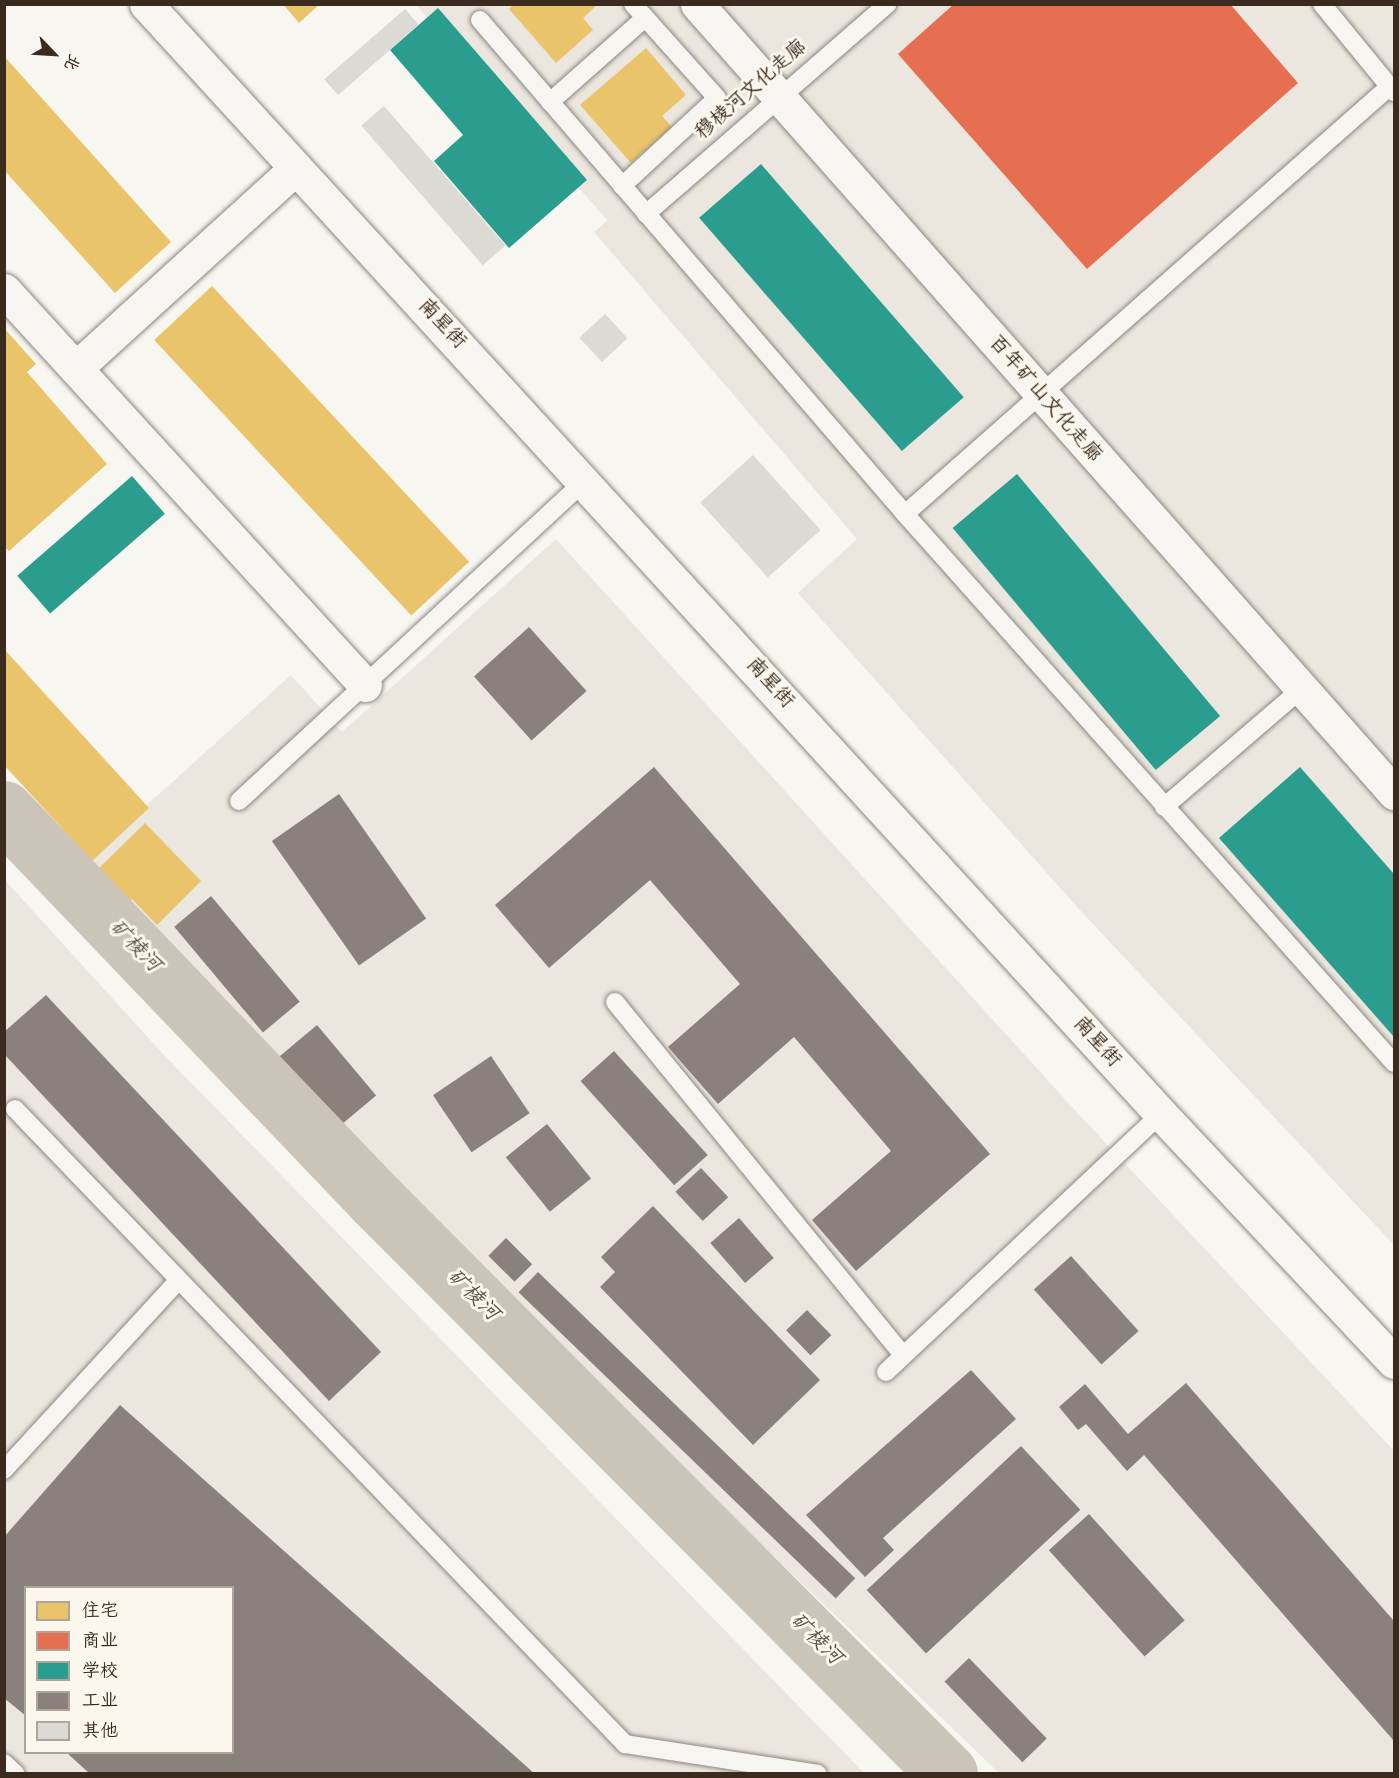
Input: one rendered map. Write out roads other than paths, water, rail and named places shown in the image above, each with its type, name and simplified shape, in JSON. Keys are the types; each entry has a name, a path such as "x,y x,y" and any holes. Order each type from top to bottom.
{"street":[{"name":"南星街","path":"146,4 1161,1114 1395,1362"},
{"name":"百年矿山文化走廊","path":"697,4 1038,394 1395,793"},
{"path":"76,368 296,168"},
{"path":"4,290 365,685"}],"lane":[{"name":"穆棱河文化走廊","path":"646,214 778,96 888,4"},
{"path":"905,514 1038,394 1392,89 1322,4"},
{"path":"550,102 639,11 717,99 622,186"},
{"path":"480,20 905,514 1164,807 1395,1063"},
{"path":"239,801 584,481"},
{"path":"1164,807 1300,688"},
{"path":"615,1002 903,1355"},
{"path":"15,1109 625,1744 818,1773"},
{"path":"886,1372 1161,1114"},
{"path":"4,1470 179,1280"},
{"path":"4,1763 16,1773"}],"waterway":[{"name":"矿棱河","path":"4,811 377,1201 948,1774"}]}
